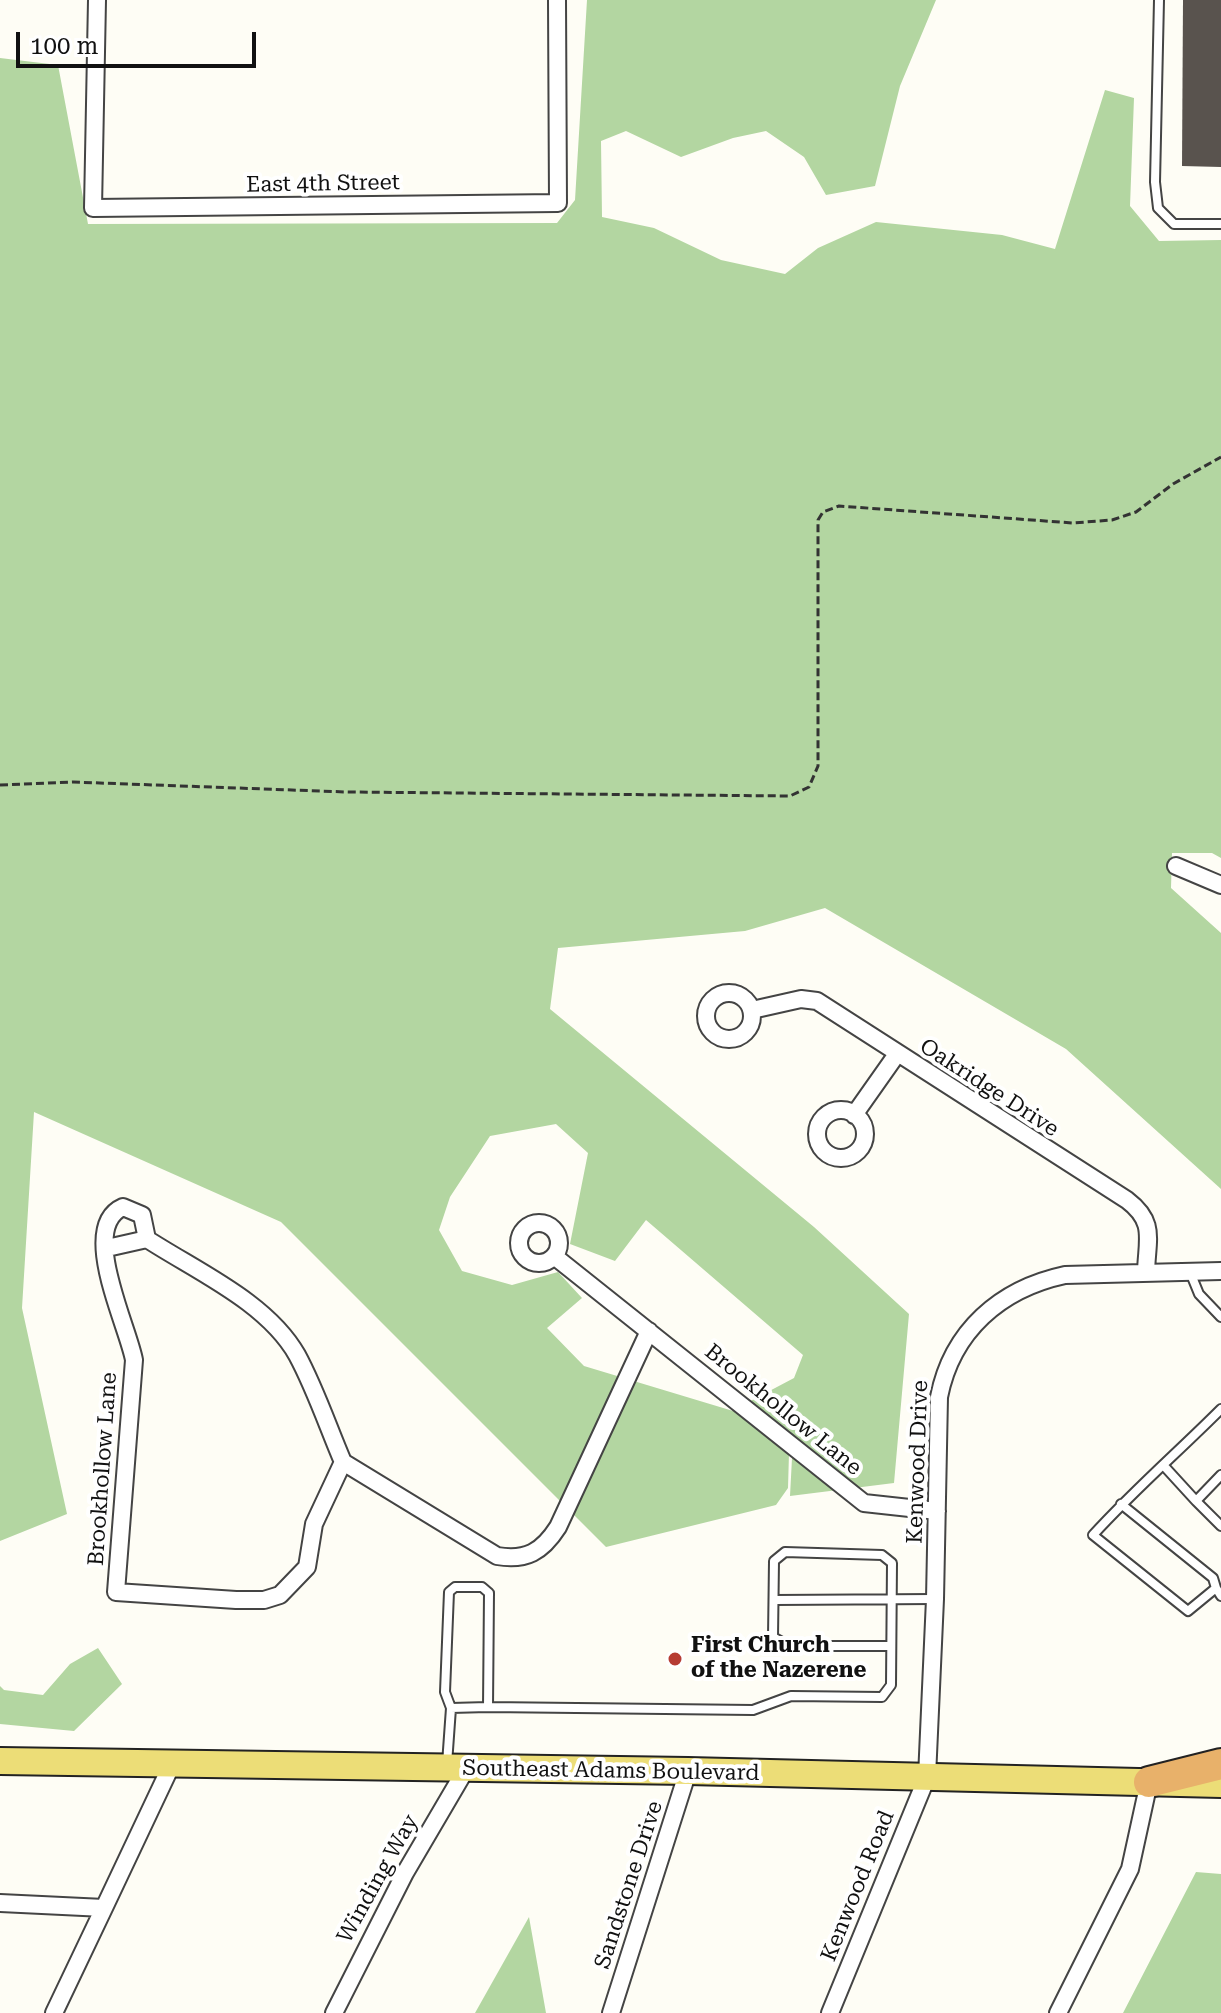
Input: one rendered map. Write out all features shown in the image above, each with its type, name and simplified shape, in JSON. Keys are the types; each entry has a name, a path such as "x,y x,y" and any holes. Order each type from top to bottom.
{"highway":[{"path":"1149,1782 1221,1764"}],"main road":[{"name":"Southeast Adams Boulevard","path":"0,1761 688,1771 1221,1784"}],"street":[{"name":"East 4th Street","path":"97,0 93,208 558,203 557,0"},
{"path":"1176,866 1221,885"},
{"name":"Oakridge Drive","path":"752,1010 801,999 817,1001 1143,1212 1147,1227 1146,1272"},
{"path":"854,1115 897,1054"},
{"name":"Brookhollow Lane","path":"123,1207 142,1215 147,1239 245,1302 274,1326 296,1353 343,1462 314,1524 307,1567 280,1595 264,1600 236,1600 116,1592 134,1360 129,1331 105,1270 107,1224 114,1211 123,1207"},
{"path":"107,1248 147,1239"},
{"name":"Brookhollow Lane","path":"554,1256 808,1462 864,1503 937,1511"},
{"name":"Kenwood Drive","path":"927,1777 939,1397 944,1370 971,1326 1012,1292 1045,1279 1065,1275 1221,1271"},
{"path":"343,1462 497,1556 517,1559 531,1554 546,1547 558,1527 649,1331"},
{"path":"54,2013 172,1764"},
{"name":"Winding Way","path":"334,2013 456,1769"},
{"name":"Sandstone Drive","path":"611,2013 688,1771"},
{"name":"Kenwood Road","path":"830,2013 927,1777"},
{"path":"1058,2013 1130,1869 1149,1782"},
{"path":"0,1903 104,1908"}],"lane":[{"path":"1159,0 1155,182 1158,208 1174,224 1221,224"},
{"path":"1190,1271 1199,1294 1221,1317"},
{"path":"1121,1504 1213,1578 1219,1588 1188,1611 1093,1535 1143,1479 1164,1466 1221,1409"},
{"path":"1164,1466 1221,1526"},
{"path":"1196,1501 1221,1475"},
{"path":"451,1708 753,1710 791,1696 882,1697 891,1685 892,1563 882,1555 785,1552 774,1561 773,1637 789,1646 891,1646"},
{"path":"456,1769 451,1708 445,1692 449,1592 455,1587 482,1587 489,1593 488,1707"},
{"path":"774,1600 935,1599"}],"path":[{"path":"0,785 73,782 347,792 790,796 809,787 818,766 818,520 823,512 839,506 1073,523 1112,520 1136,512 1173,484 1221,457"}],"green space":[{"path":"587,0 936,0 900,86 875,186 826,195 804,157 766,131 733,138 681,157 626,131 601,141 602,217 654,228 721,260 785,274 818,248 876,222 1002,235 1055,249 1105,90 1134,98 1130,206 1159,241 1221,240 1221,858 1212,853 1172,853 1171,888 1221,933 1221,1189 1066,1049 825,908 745,931 558,948 550,1009 814,1227 909,1314 894,1483 790,1496 793,1439 741,1406 794,1378 803,1355 646,1220 615,1261 570,1244 588,1153 556,1124 490,1136 450,1197 439,1230 462,1271 512,1285 558,1272 582,1298 547,1328 584,1366 753,1417 789,1453 788,1488 776,1505 606,1547 281,1222 34,1112 22,1308 67,1514 0,1541 0,58 58,65 88,224 557,223 575,200"},
{"path":"98,1648 122,1684 74,1731 0,1724 0,1686 4,1690 43,1695 70,1664"},
{"path":"1196,1872 1221,1874 1221,2013 1123,2013"},
{"path":"529,1917 546,2013 475,2013"}],"building":[{"path":"1183,0 1221,0 1221,167 1182,166"}],"place":[{"name":"First Church of the Nazerene","path":"675,1659"}]}
